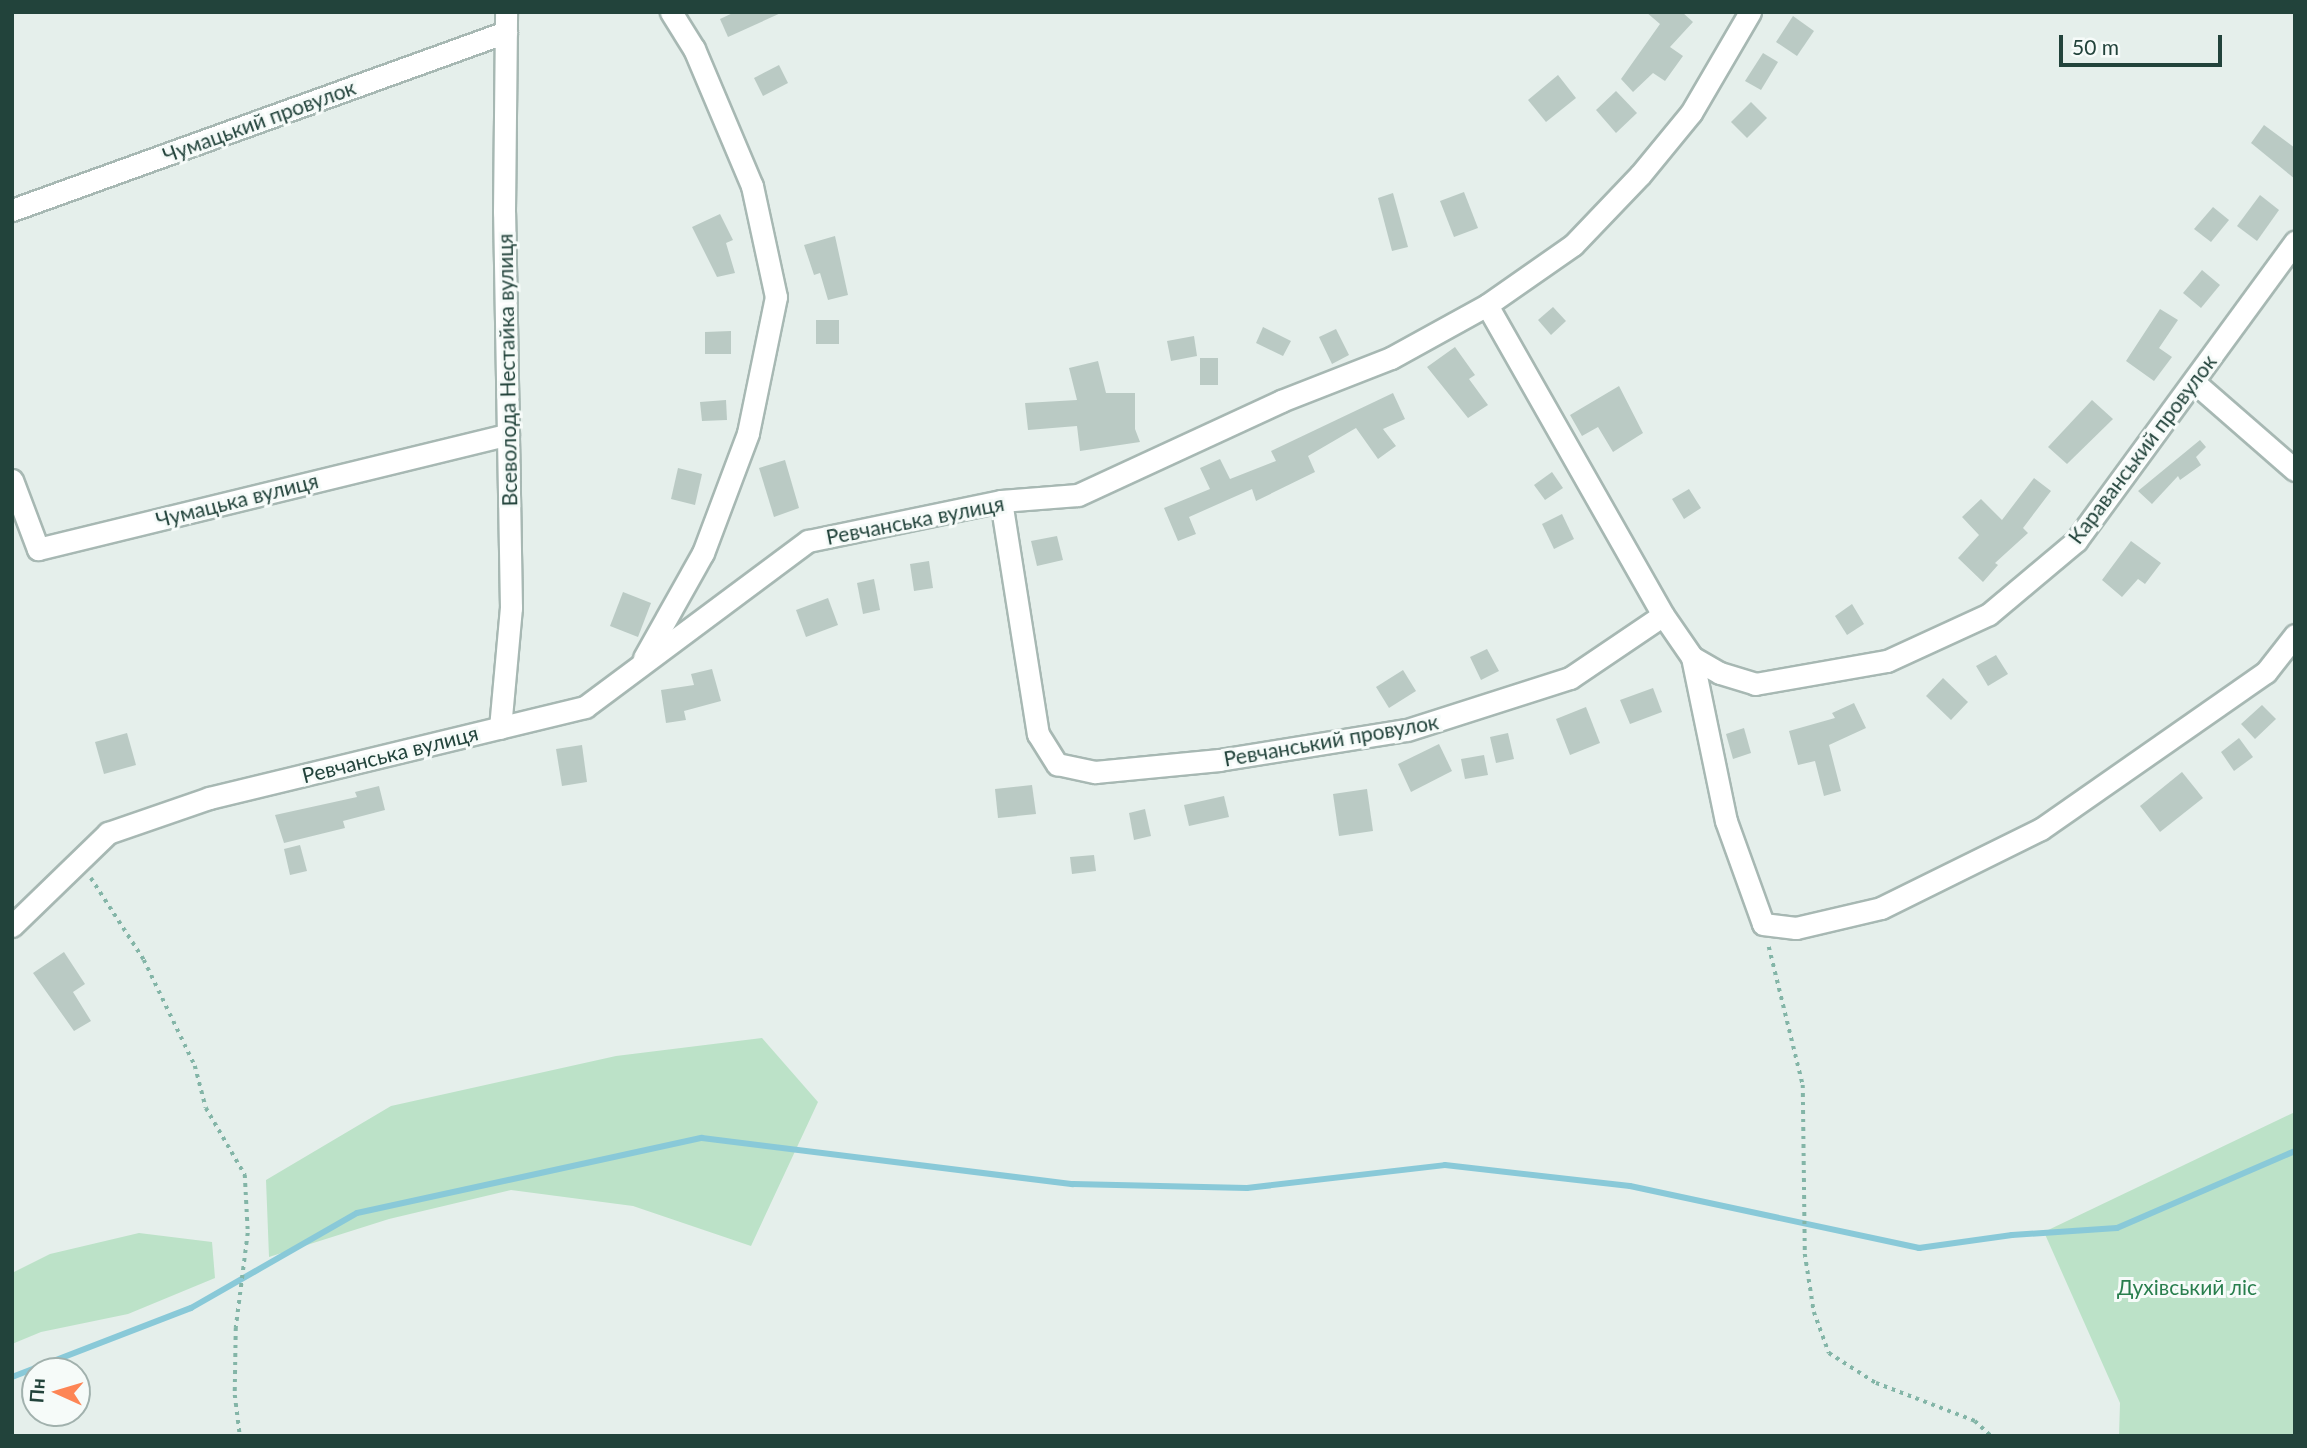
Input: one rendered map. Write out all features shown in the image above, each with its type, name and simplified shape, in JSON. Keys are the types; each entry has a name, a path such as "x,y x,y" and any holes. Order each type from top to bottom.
{"street":[{"path":"640,666 703,552 739,457 776,298 752,186 694,49 671,12"},
{"name":"Ревчанська вулиця","path":"12,926 108,833 209,798 585,707 808,541 1001,501 1078,495 1281,401 1391,358 1487,305 1573,245 1640,175 1691,113 1750,12"},
{"name":"Чумацький провулок","path":"12,210 506,22"},
{"name":"Всеволода Нестайка вулиця","path":"500,728 511,608 506,22"},
{"name":"Караванський провулок","path":"1662,615 1692,657 1720,673 1755,684 1887,661 1989,614 2076,541 2295,242"},
{"path":"1487,305 1662,615"},
{"path":"2194,382 2295,470"},
{"name":"Чумацька вулиця","path":"12,480 38,549 508,434"},
{"name":"Ревчанський провулок","path":"1001,501 1038,734 1057,764 1095,772 1246,756 1407,730 1479,710 1570,678 1662,615"},
{"path":"1692,657 1726,821 1763,924 1796,928 1881,908 2041,829 2266,672 2295,635"}],"path":[{"path":"79,863 108,897 144,960 195,1066 206,1108 245,1175 244,1261 234,1395 240,1436"},
{"path":"1763,924 1803,1085 1805,1254 1814,1312 1829,1353 1876,1382 1975,1421 1991,1436"}],"green space":[{"path":"762,1038 818,1102 751,1246 633,1206 511,1190 389,1219 269,1257 266,1180 391,1106 616,1056"},
{"name":"Духівський ліс","path":"2295,1112 2295,1436 2119,1436 2120,1403 2044,1232"},
{"path":"139,1233 212,1242 215,1278 128,1314 41,1332 12,1344 12,1273 50,1254"}],"building":[{"path":"735,12 783,12 728,37 720,19"},
{"path":"1646,12 1682,12 1693,22 1670,47 1683,56 1665,81 1653,73 1633,92 1621,79 1660,24"},
{"path":"1793,16 1814,31 1797,56 1776,42"},
{"path":"1763,53 1778,62 1761,90 1745,81"},
{"path":"779,65 788,83 763,96 754,78"},
{"path":"1558,75 1576,98 1546,122 1528,100"},
{"path":"1616,91 1637,113 1616,133 1596,110"},
{"path":"1751,102 1767,118 1747,138 1731,122"},
{"path":"2264,125 2295,148 2295,179 2251,143"},
{"path":"1464,192 1478,228 1454,237 1440,201"},
{"path":"1393,193 1408,247 1392,251 1378,198"},
{"path":"2260,195 2279,210 2257,241 2237,226"},
{"path":"2213,207 2229,220 2211,242 2194,229"},
{"path":"720,214 733,240 726,243 735,273 717,277 692,227"},
{"path":"835,236 848,295 828,300 820,273 814,275 804,245"},
{"path":"2202,270 2220,285 2201,308 2183,293"},
{"path":"1553,307 1566,321 1551,335 1538,320"},
{"path":"2160,309 2178,320 2159,348 2172,357 2154,381 2126,361"},
{"path":"816,320 839,320 839,344 816,344"},
{"path":"1263,327 1291,341 1283,356 1256,343"},
{"path":"1336,329 1349,355 1332,364 1319,337"},
{"path":"731,331 731,354 705,354 705,332"},
{"path":"1194,336 1197,356 1171,361 1167,341"},
{"path":"1455,347 1475,375 1469,379 1488,405 1468,418 1427,367"},
{"path":"1200,358 1218,358 1218,385 1200,385"},
{"path":"1098,361 1106,393 1135,393 1135,429 1140,442 1080,451 1077,426 1028,430 1025,403 1077,400 1069,368"},
{"path":"1619,386 1643,433 1613,452 1598,427 1582,436 1570,415"},
{"path":"1393,393 1405,419 1383,429 1396,446 1378,459 1356,428 1308,456 1315,472 1256,501 1252,489 1189,517 1196,534 1178,541 1164,508 1210,489 1200,468 1220,459 1230,479 1276,461 1271,451"},
{"path":"726,400 727,420 702,421 700,402"},
{"path":"2092,400 2113,419 2067,464 2048,447"},
{"path":"2200,440 2206,447 2196,457 2201,465 2180,480 2178,476 2152,504 2138,491"},
{"path":"785,460 799,508 774,517 759,468"},
{"path":"678,468 702,474 695,505 671,499"},
{"path":"1552,472 1563,488 1545,500 1534,485"},
{"path":"2034,478 2051,491 2023,528 2028,533 1995,563 1998,565 1983,582 1958,558 1979,535 1962,517 1981,499 2002,520"},
{"path":"1689,489 1701,508 1684,519 1672,499"},
{"path":"1562,514 1574,539 1554,549 1542,524"},
{"path":"1057,536 1063,560 1037,566 1031,541"},
{"path":"2131,541 2161,563 2145,584 2138,579 2122,597 2102,580"},
{"path":"929,561 933,588 914,591 910,564"},
{"path":"874,579 880,610 863,614 857,583"},
{"path":"623,592 651,603 638,637 610,626"},
{"path":"828,598 838,625 806,637 796,610"},
{"path":"1852,604 1864,624 1847,635 1835,616"},
{"path":"1487,649 1499,671 1481,680 1470,657"},
{"path":"1996,655 2008,674 1988,686 1976,666"},
{"path":"712,669 721,701 684,711 686,720 666,723 661,690 694,685 691,674"},
{"path":"1403,670 1416,691 1389,708 1376,687"},
{"path":"1943,678 1968,702 1951,720 1926,696"},
{"path":"1653,688 1662,712 1630,724 1620,700"},
{"path":"1854,703 1866,728 1829,745 1841,791 1824,796 1815,761 1798,765 1789,731 1835,718 1832,713"},
{"path":"2262,705 2276,719 2255,739 2241,724"},
{"path":"1586,707 1600,743 1570,755 1556,719"},
{"path":"1744,728 1751,753 1733,759 1726,734"},
{"path":"127,733 136,765 104,774 95,742"},
{"path":"1508,733 1514,759 1496,763 1490,737"},
{"path":"2239,738 2253,757 2234,771 2221,752"},
{"path":"1439,744 1452,771 1411,792 1398,764"},
{"path":"582,745 587,782 562,786 556,749"},
{"path":"1484,755 1488,775 1465,779 1461,759"},
{"path":"2182,772 2203,798 2160,832 2140,806"},
{"path":"1032,785 1036,814 998,818 995,789"},
{"path":"379,786 385,810 343,821 345,828 284,843 275,815 357,797 355,792"},
{"path":"1367,789 1373,831 1339,836 1333,794"},
{"path":"1224,796 1229,817 1189,826 1184,805"},
{"path":"1145,809 1151,836 1134,840 1129,813"},
{"path":"300,845 307,871 290,875 284,849"},
{"path":"1094,855 1096,871 1072,874 1070,857"},
{"path":"64,952 85,984 73,992 91,1021 74,1031 33,973"}],"waterway":[{"path":"12,1377 191,1308 357,1213 702,1138 1073,1184 1247,1188 1445,1165 1630,1186 1919,1248 2012,1235 2117,1228 2295,1151"}]}
